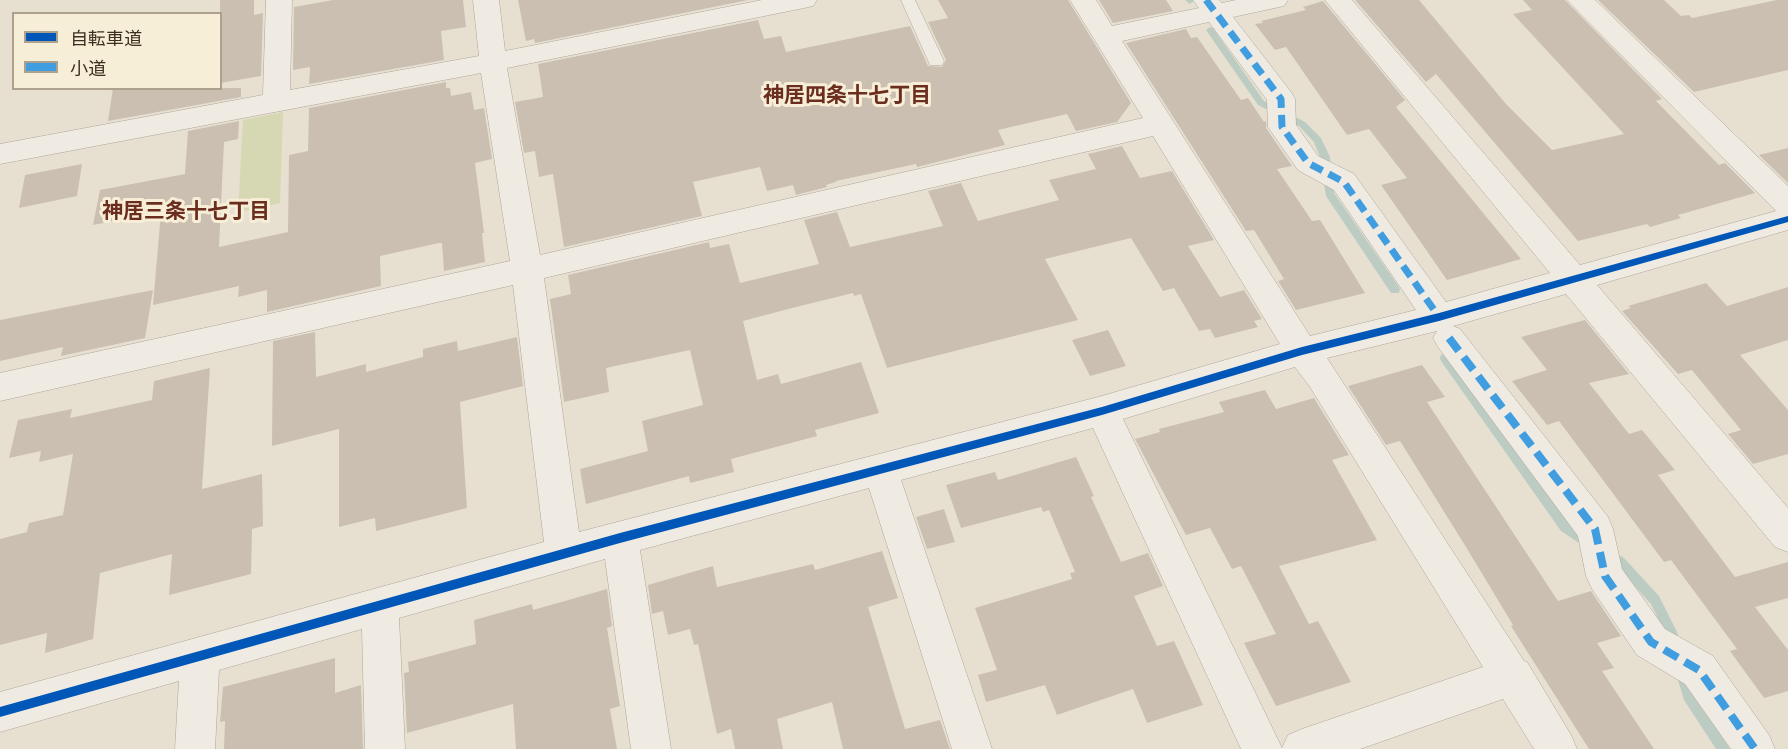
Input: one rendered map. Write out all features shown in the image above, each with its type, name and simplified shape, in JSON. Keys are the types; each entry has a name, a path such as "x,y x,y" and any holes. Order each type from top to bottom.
{"street":[{"path":"276,103 279,0"},
{"path":"486,0 493,62 527,270 564,554"},
{"path":"0,154 493,62 804,0"},
{"path":"1083,0 1302,351 1322,377 1557,749"},
{"path":"1105,36 1211,6 1275,0"},
{"path":"1338,0 1788,535"},
{"path":"1580,0 1788,204"},
{"path":"1211,6 1281,99 1282,127 1308,163 1344,182 1444,327 1595,529 1605,576 1651,642 1699,670 1755,749"},
{"path":"0,387 527,270 1162,124"},
{"path":"0,711 620,538 1102,411 1302,351 1444,327 1573,279 1788,219"},
{"path":"1102,411 1262,749"},
{"path":"880,469 972,749"},
{"path":"620,538 651,749"},
{"path":"380,605 385,749"},
{"path":"195,749 200,656"},
{"path":"1302,749 1513,676"}],"lane":[{"path":"908,0 936,61"}],"green space":[{"path":"283,112 280,203 238,212 243,120"}],"building":[{"path":"220,0 254,0 254,15 263,13 261,76 222,83 222,12 220,12"},
{"path":"333,0 463,0 466,27 441,31 444,60 309,84 310,67 293,70 294,7"},
{"path":"518,0 748,0 535,43 534,39 526,41"},
{"path":"938,0 1068,0 1131,103 1117,122 1076,131 1067,114 998,130 1005,145 917,167 916,164 836,181 826,185 827,187 796,195 793,185 767,191 760,167 693,182 702,216 564,247 553,174 539,177 535,151 524,153 515,102 543,97 538,64 758,20 764,39 781,36 786,52 910,26 928,66 942,67 946,60 928,22 948,18"},
{"path":"1099,0 1166,0 1173,11 1113,23"},
{"path":"1355,0 1419,0 1506,104 1552,150 1624,134 1513,14 1532,10 1523,0 1565,0 1662,99 1656,101 1719,165 1725,163 1755,193 1678,215 1681,218 1650,227 1647,224 1578,241 1436,74 1426,82"},
{"path":"1598,0 1664,0 1681,16 1689,15 1692,18 1777,0 1788,0 1788,70 1694,92"},
{"path":"1323,1 1405,100 1396,107 1521,259 1447,280 1381,185 1407,178 1369,129 1347,135 1286,47 1275,50 1255,24 1306,10 1303,7"},
{"path":"1186,29 1191,38 1197,37 1241,100 1248,98 1264,122 1266,121 1266,128 1292,166 1277,169 1312,221 1320,220 1365,293 1296,310 1278,281 1284,279 1254,230 1246,231 1126,43"},
{"path":"446,82 446,88 450,88 451,96 471,92 474,110 484,108 492,159 475,163 484,233 482,233 485,262 444,271 442,243 439,243 380,256 381,286 267,312 267,290 238,297 239,286 153,305 161,212 93,225 100,190 185,174 188,131 239,121 238,139 224,142 219,247 288,232 289,155 308,151 309,108"},
{"path":"241,88 241,97 108,121 113,90"},
{"path":"1122,146 1140,178 1172,171 1214,240 1188,246 1220,297 1244,290 1262,319 1254,321 1258,327 1215,338 1210,329 1199,331 1174,288 1163,291 1131,238 1045,259 1078,320 887,368 861,294 854,296 853,293 792,308 743,321 757,380 778,374 781,384 861,362 879,413 815,430 817,436 731,459 734,472 690,483 689,476 586,504 580,469 648,451 642,421 703,405 690,350 606,368 609,392 564,402 550,299 571,294 568,275 709,242 710,248 729,244 740,283 819,264 804,220 837,212 850,247 943,226 928,191 961,183 978,221 1059,200 1049,180 1096,169 1088,154"},
{"path":"1788,148 1788,183 1759,155"},
{"path":"82,164 77,196 19,208 25,175"},
{"path":"1706,283 1727,306 1788,287 1788,340 1740,355 1788,410 1788,454 1753,464 1728,434 1741,430 1692,370 1678,374 1622,311 1631,308 1628,306"},
{"path":"153,290 145,338 61,356 63,347 0,361 0,320"},
{"path":"1585,320 1629,374 1589,383 1629,434 1642,430 1675,470 1658,475 1735,577 1788,562 1788,598 1755,607 1788,650 1788,691 1764,698 1730,651 1737,649 1671,560 1664,562 1559,421 1547,425 1512,381 1547,370 1521,337"},
{"path":"1108,330 1126,366 1090,376 1072,340"},
{"path":"315,332 316,377 366,364 366,372 423,357 423,349 457,341 458,351 517,337 523,386 460,402 467,508 376,531 375,518 339,527 339,429 272,446 273,341"},
{"path":"1422,365 1445,397 1427,402 1558,601 1591,591 1621,636 1597,643 1614,668 1602,671 1654,749 1589,749 1511,626 1513,625 1400,441 1386,445 1348,386"},
{"path":"210,368 202,489 262,474 263,526 252,529 251,574 169,595 172,554 100,573 93,639 45,653 47,633 0,645 0,539 27,532 29,523 63,515 73,454 39,462 41,451 9,458 18,420 72,409 70,418 152,400 154,381"},
{"path":"1265,390 1276,409 1314,398 1349,455 1332,460 1377,540 1279,566 1309,624 1318,621 1351,682 1276,706 1244,643 1276,634 1241,566 1232,569 1210,528 1186,535 1135,439 1160,432 1159,429 1224,412 1219,402"},
{"path":"1076,457 1094,496 1091,497 1121,562 1148,553 1163,586 1134,596 1157,646 1174,641 1203,705 1147,723 1133,689 1057,715 1045,685 986,702 978,675 997,670 975,608 1072,579 1070,573 1075,572 1049,510 1043,512 1041,507 961,528 946,485 995,472 998,480"},
{"path":"944,509 955,542 927,549 916,517"},
{"path":"882,551 898,598 868,607 905,729 940,720 950,749 843,749 832,702 777,719 783,749 735,749 731,729 717,734 698,644 694,645 690,629 668,635 663,611 652,614 648,585 713,566 717,587 813,564 815,570"},
{"path":"607,589 612,626 607,628 620,706 610,709 617,749 516,749 513,704 407,733 404,673 409,672 408,662 476,644 474,620 532,604 533,610"},
{"path":"335,658 335,693 361,685 363,749 224,749 225,721 220,722 223,687"}],"waterway":[{"path":"1210,30 1261,103 1302,124 1318,140 1325,157 1329,194 1395,290"},
{"path":"1445,358 1565,527 1589,543"},
{"path":"1610,556 1620,562 1655,600 1671,632 1675,646"},
{"path":"1681,670 1688,696 1724,749"}],"marked path":[{"path":"1206,0 1281,99 1282,127 1308,163 1344,182 1439,317"},
{"path":"1449,338 1595,529 1605,576 1651,642 1699,670 1755,749"}],"cycle path":[{"path":"0,712 620,538 1102,411 1302,351 1439,317 1788,219"}],"district":[{"name":"神居四条十七丁目","path":"847,97"},
{"name":"神居三条十七丁目","path":"186,213"}]}
